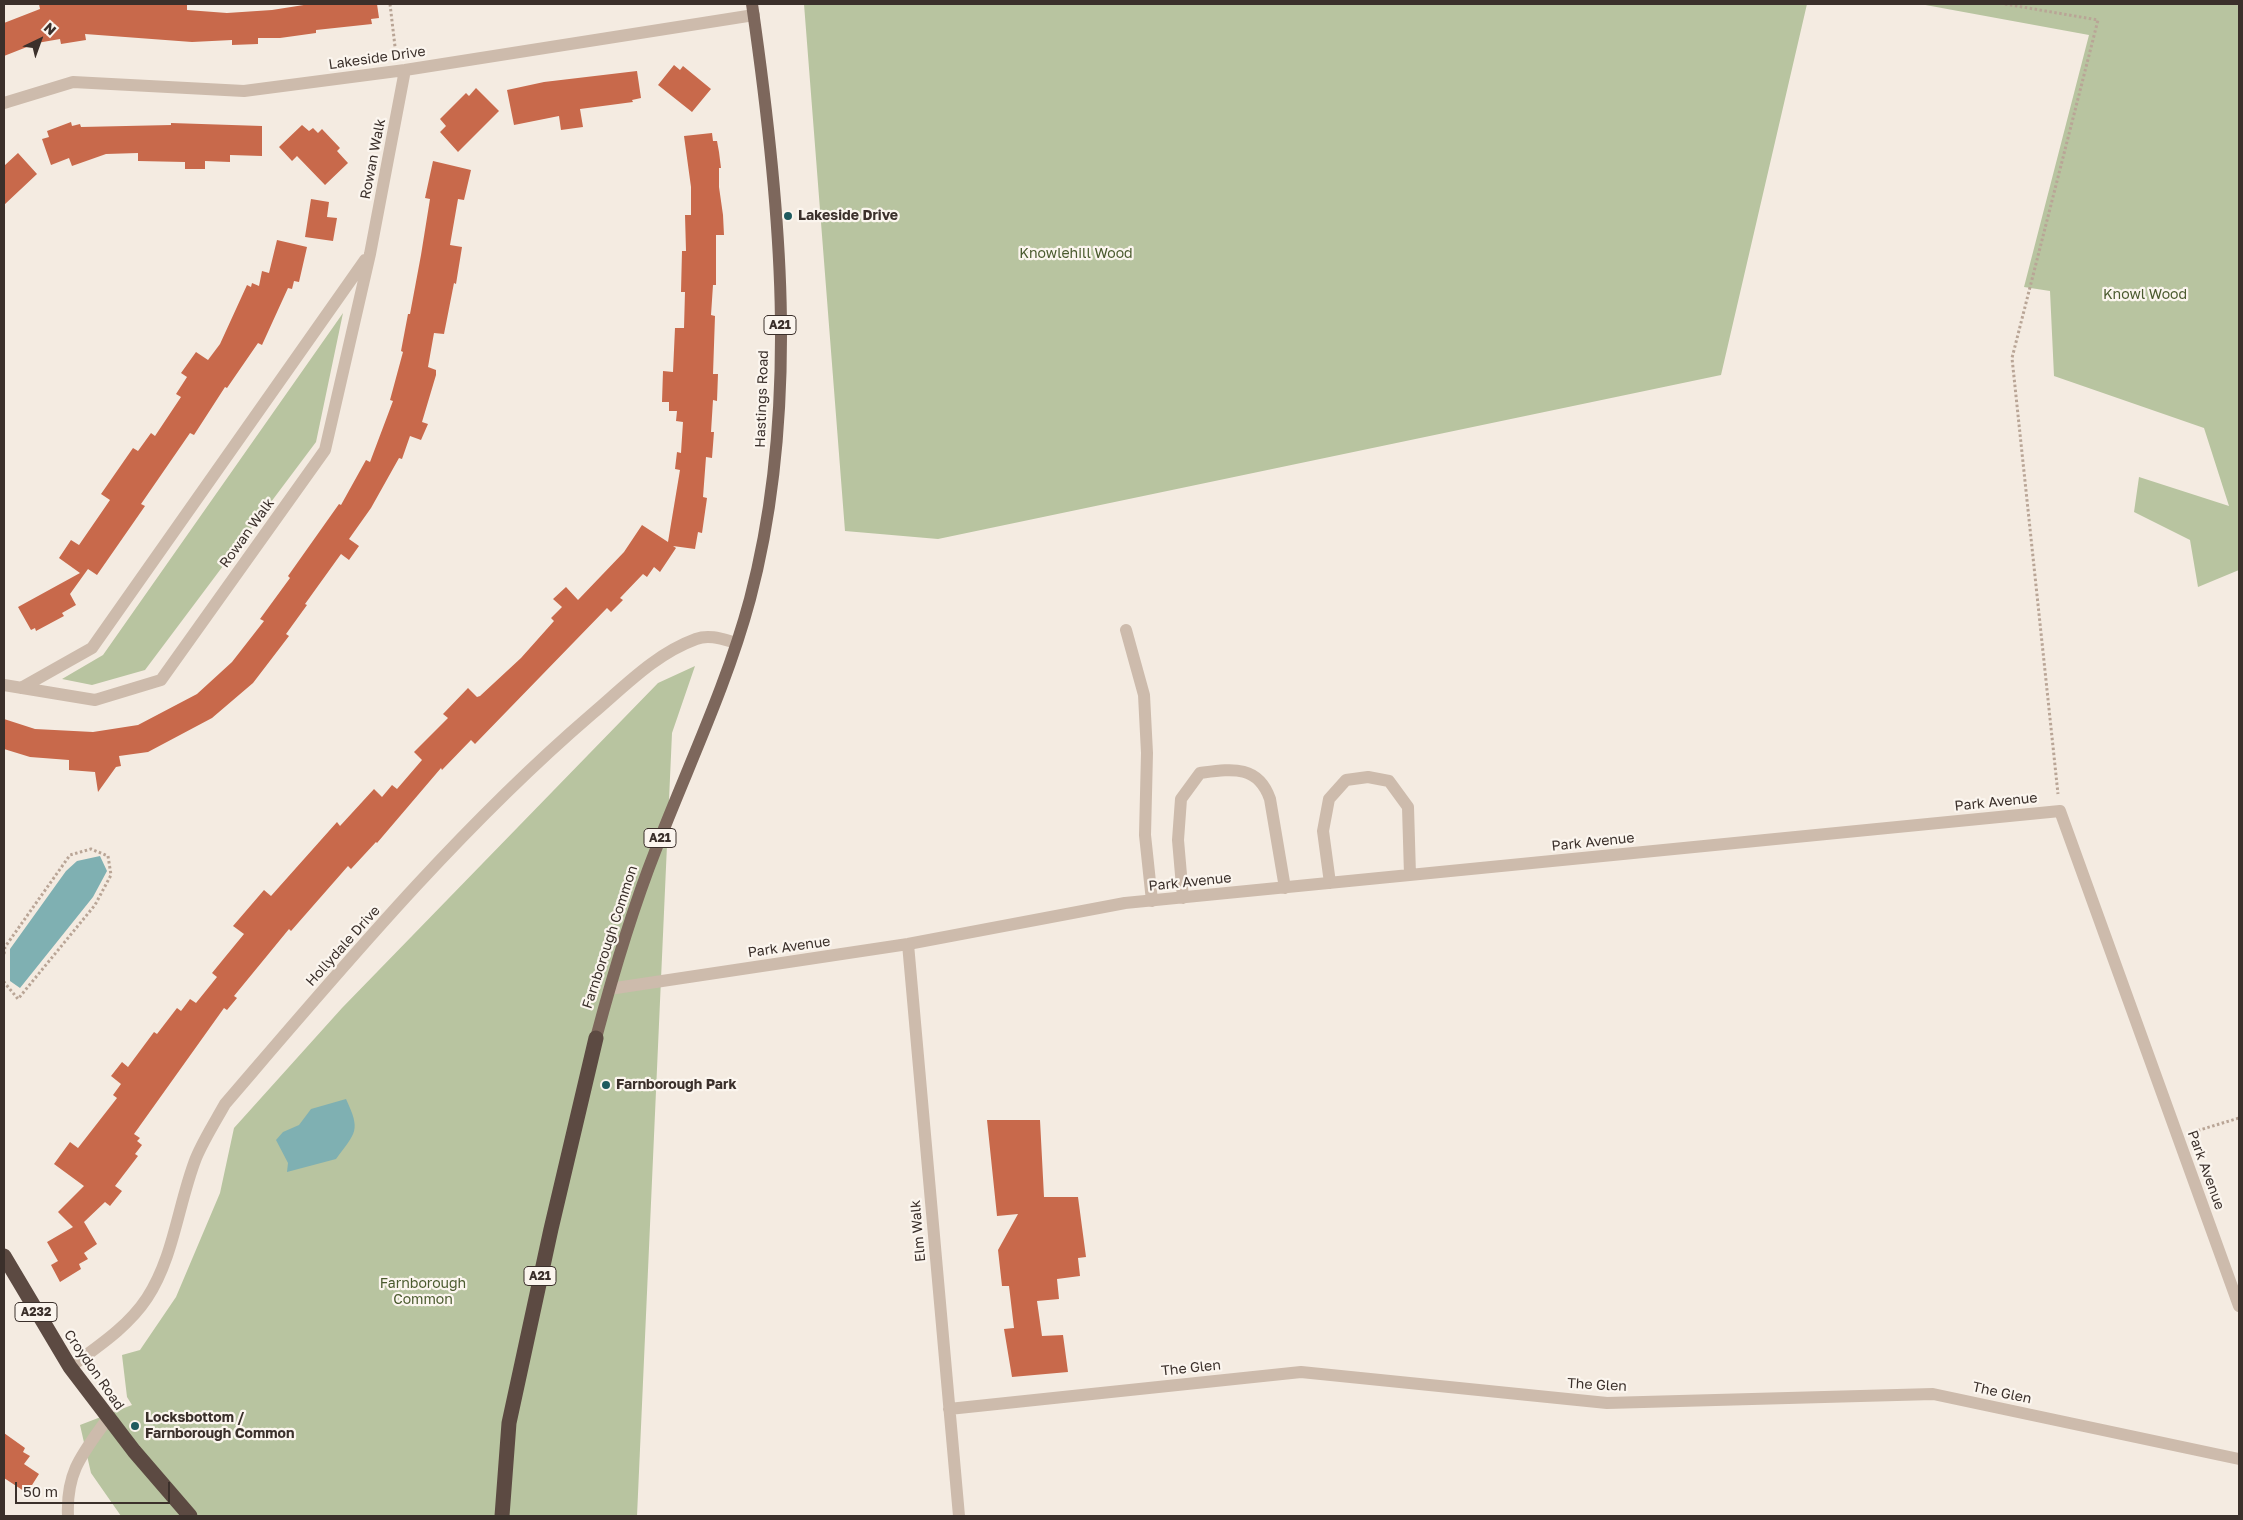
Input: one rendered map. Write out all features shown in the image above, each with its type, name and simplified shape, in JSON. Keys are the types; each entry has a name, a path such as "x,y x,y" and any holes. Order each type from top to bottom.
{"highway":[{"name":"Farnborough Common","path":"502,1516 509,1423 550,1229 596,1038"},
{"name":"Croydon Road","path":"4,1256 70,1367 108,1418 190,1516"}],"main road":[{"name":"Hastings Road","path":"736,643 750,600 762,549 772,486 779,408 778,235 774,170 753,9"},
{"name":"Farnborough Common","path":"596,1038 609,989 654,852 736,643"}],"street":[{"name":"Lakeside Drive","path":"4,103 73,82 244,91 401,70 753,9"},
{"name":"Rowan Walk","path":"4,685 95,700 160,680 325,450 370,254 401,70"},
{"name":"Rowan Walk","path":"21,688 92,648 370,254"},
{"path":"1126,630 1144,695 1147,753 1145,836 1152,901"},
{"name":"Hollydale Drive","path":"70,1367 115,1333 135,1314 147,1298 160,1274 196,1158 211,1127 226,1104 347,962 495,804 550,750 656,659 696,638 711,636 736,643"},
{"path":"1183,898 1178,840 1181,799 1200,773 1226,770 1250,773 1265,785 1270,799 1285,888"},
{"path":"1330,883 1323,831 1329,799 1346,780 1368,777 1390,781 1408,807 1410,875"},
{"name":"Park Avenue","path":"609,989 908,944 1125,903 2060,811 2239,1306"},
{"name":"Elm Walk","path":"908,944 958,1516"},
{"name":"The Glen","path":"949,1409 1301,1372 1607,1402 1933,1394 2239,1458"},
{"path":"68,1516 69,1489 75,1466 108,1418"}],"path":[{"path":"390,4 401,70"},
{"path":"2006,4 2098,20 2012,358 2060,811"},
{"path":"4,954 5,947 70,855 92,849 108,856 112,875 95,905 18,999 4,982"},
{"path":"2178,1136 2239,1118"}],"green space":[{"name":"Knowlehill Wood","path":"804,4 1807,4 1721,375 938,539 845,531"},
{"name":"Knowl Wood","path":"1920,4 2239,4 2239,570 2198,587 2190,540 2134,512 2139,477 2229,506 2204,428 2054,376 2050,291 2024,287 2089,35"},
{"path":"343,313 316,442 145,670 92,685 62,679 103,655"},
{"name":"Farnborough Common","path":"695,666 672,733 637,1516 121,1516 91,1473 80,1425 132,1405 127,1397 122,1355 140,1350 176,1297 220,1193 234,1128 342,1008 658,683"}],"water":[{"path":"100,856 107,871 93,897 20,988 10,981 10,949 66,871 77,861"},
{"path":"346,1099 354,1118 354,1131 352,1137 336,1159 287,1172 288,1163 276,1140 283,1132 299,1125 311,1109"}],"building":[{"path":"39,4 187,4 187,10 227,13 272,10 310,4 377,4 379,18 371,19 372,24 316,30 316,33 280,38 258,38 258,44 232,45 232,40 192,42 85,34 86,40 61,44 60,39 37,43 4,56 4,23 40,9"},
{"path":"674,65 680,70 683,66 711,89 692,112 658,85"},
{"path":"637,71 641,98 632,100 633,102 580,109 583,127 561,130 559,116 514,125 507,90 544,82"},
{"path":"476,88 499,111 458,152 440,132 446,126 440,119 466,93 469,96"},
{"path":"71,122 72,126 80,124 81,127 171,125 171,123 262,126 262,156 230,155 230,162 205,161 205,169 185,169 185,162 138,161 138,153 106,154 72,166 69,158 51,165 42,139 49,137 47,131"},
{"path":"302,125 309,131 313,128 318,133 322,129 340,148 337,151 348,163 325,185 297,156 292,161 279,147"},
{"path":"712,133 713,141 717,141 721,168 719,168 719,187 724,235 716,235 716,285 713,285 711,315 715,316 713,374 718,374 717,401 713,400 711,432 714,432 712,458 706,457 703,497 707,498 702,533 698,532 695,549 673,546 676,548 660,572 654,567 647,577 643,574 620,598 623,600 611,612 607,608 475,744 471,740 442,770 441,768 377,843 351,869 348,866 291,931 289,929 234,996 237,998 227,1010 224,1008 134,1134 140,1138 137,1141 142,1145 135,1154 138,1156 115,1186 122,1191 110,1206 105,1202 84,1222 97,1244 84,1253 88,1259 79,1264 81,1269 60,1282 51,1265 58,1261 47,1242 73,1227 58,1212 84,1186 54,1164 70,1142 78,1148 117,1098 113,1095 121,1084 111,1076 122,1062 128,1067 154,1032 157,1034 177,1008 181,1011 190,999 196,1003 217,977 212,973 244,934 233,926 264,890 271,896 337,822 340,826 374,789 382,797 392,785 397,789 422,760 414,752 448,718 443,714 468,688 477,697 480,696 521,658 554,621 551,618 562,607 553,599 566,587 578,600 624,552 642,525 668,542 680,470 675,469 677,452 681,453 683,422 676,421 677,411 669,411 669,402 662,402 663,371 673,372 675,328 684,328 685,292 681,292 682,251 686,251 685,215 691,215 691,187 684,136"},
{"path":"18,153 37,174 4,205 4,166"},
{"path":"433,161 471,170 464,200 458,199 450,245 462,247 456,284 454,283 444,334 434,333 428,367 436,370 436,375 422,422 428,424 421,440 410,436 402,459 399,458 371,508 349,539 359,546 349,560 341,554 305,604 307,605 286,634 289,636 253,683 212,718 148,752 119,756 121,766 116,767 98,792 95,772 69,770 69,760 30,757 4,749 4,719 35,729 93,732 138,725 197,694 232,662 264,621 260,619 290,578 288,576 339,504 341,505 366,460 370,462 393,401 390,400 403,352 401,351 421,255 430,199 425,198"},
{"path":"311,199 329,202 327,217 337,218 333,241 305,237"},
{"path":"277,240 307,247 299,282 294,281 292,289 288,288 262,345 258,343 227,388 225,387 194,435 190,433 141,504 145,506 97,575 88,569 70,594 76,605 62,613 64,616 36,631 35,628 31,630 18,607 80,573 59,558 71,540 79,545 110,500 101,494 133,448 138,451 151,433 155,436 181,397 176,394 187,377 181,373 196,352 208,360 220,344 247,285 251,287 252,283 259,286 262,271 269,273"},
{"path":"987,1120 1040,1120 1044,1197 1078,1197 1086,1257 1078,1258 1080,1276 1057,1279 1059,1299 1037,1301 1042,1336 1063,1335 1068,1372 1012,1377 1004,1329 1014,1328 1009,1286 1002,1286 998,1250 1018,1214 997,1216"},
{"path":"4,1433 25,1448 23,1452 30,1456 24,1464 39,1474 27,1493 4,1478"}],"place":[{"name":"Lakeside Drive","path":"788,216"},
{"name":"Farnborough Park","path":"606,1085"},
{"name":"Locksbottom / Farnborough Common","path":"135,1426"}]}
